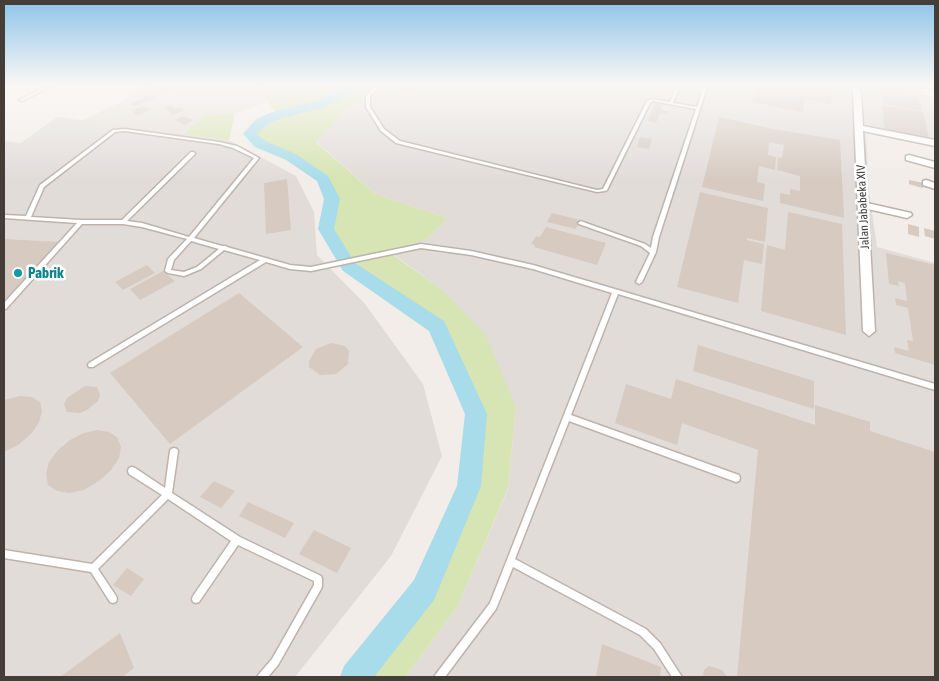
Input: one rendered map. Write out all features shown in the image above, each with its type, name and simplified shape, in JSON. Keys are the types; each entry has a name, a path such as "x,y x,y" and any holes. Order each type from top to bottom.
{"street":[{"name":"Jalan Jababeka XIV","path":"858,116 869,331"},
{"path":"859,128 935,143"},
{"path":"909,158 935,165"},
{"path":"863,205 907,215"}],"lane":[{"path":"372,116 391,139 418,148 597,191 605,190 641,116"},
{"path":"639,282 653,252 656,237 695,116"},
{"path":"28,218 42,186 83,152 117,130 229,145 257,158 171,259 168,271 184,274 199,268 224,247"},
{"path":"123,222 194,153"},
{"path":"4,216 81,222 142,224 290,267 311,269 421,246 471,253 533,267 935,387"},
{"path":"4,307 81,222"},
{"path":"581,223 643,245 653,252"},
{"path":"91,365 265,260"},
{"path":"439,677 493,606 616,291"},
{"path":"567,417 736,478"},
{"path":"93,568 168,494 172,479 174,451"},
{"path":"132,471 237,540 316,577 319,581 275,662 262,677"},
{"path":"196,600 237,540"},
{"path":"4,554 93,568 113,599"},
{"path":"510,561 643,632 657,646 677,677"}],"shaded area":[{"path":"92,116 204,116 184,134 81,121"},
{"path":"340,116 935,116 935,141 866,129 869,192 877,247 935,263 935,677 405,677 458,606 508,489 516,407 441,289 389,251 429,238 447,218 375,194 316,141"},
{"path":"57,117 229,140 296,176 314,212 317,255 365,304 423,384 442,456 391,556 295,677 4,677 4,141 21,143"}],"green space":[{"path":"204,116 234,116 229,140 184,134"},
{"path":"275,116 340,116 316,142 375,194 447,218 429,238 389,252 441,289 485,334 516,407 508,488 458,606 405,677 356,677 424,590 469,486 476,414 437,326 349,267 326,229 332,199 323,179 291,157 260,144 250,134 261,122"}],"building":[{"path":"183,116 193,120 185,125 175,120"},
{"path":"650,116 659,116 656,123 648,121"},
{"path":"924,116 929,138 899,133 896,129 896,133 885,131 883,117 897,120 884,117"},
{"path":"719,117 773,129 840,140 844,218 780,203 780,193 790,195 790,189 800,191 800,176 777,170 778,157 782,158 784,145 769,142 768,155 776,157 775,170 759,166 757,182 765,184 763,201 702,187"},
{"path":"640,137 652,139 649,149 637,147"},
{"path":"287,179 291,230 266,234 264,183"},
{"path":"909,180 924,183 924,186 922,188 909,184"},
{"path":"700,192 768,208 765,242 747,238 747,240 764,244 762,264 744,260 738,303 677,287"},
{"path":"788,212 842,224 846,335 761,311 767,245 785,250"},
{"path":"552,213 580,220 576,229 547,222"},
{"path":"908,224 919,227 919,237 908,234"},
{"path":"546,227 606,243 597,265 534,247 535,245 531,244 536,236 540,237"},
{"path":"924,228 935,231 935,239 925,236"},
{"name":"Pabrik","path":"4,239 60,242 4,303"},
{"path":"886,253 935,265 935,365 895,353 894,347 909,351 907,340 913,341 908,308 896,305 895,298 907,301 905,283 898,281 899,286 889,284"},
{"path":"147,265 155,273 123,290 115,282"},
{"path":"163,271 175,281 140,300 130,289"},
{"path":"239,293 303,347 170,444 110,373"},
{"path":"331,343 345,346 349,351 348,364 336,374 320,375 309,367 309,361 316,349"},
{"path":"698,345 814,381 814,409 693,371"},
{"path":"676,379 815,425 815,405 870,422 870,431 935,452 935,677 737,677 758,450 682,423 677,445 615,423 626,384 671,399"},
{"path":"85,386 97,387 100,395 98,401 80,413 67,412 64,404 67,398"},
{"path":"20,396 32,397 40,402 42,411 39,422 31,434 18,445 4,452 4,400"},
{"path":"97,430 109,432 117,437 121,447 119,458 111,470 99,481 84,490 69,493 57,491 48,485 46,474 49,462 58,450 70,440 84,433"},
{"path":"214,481 235,491 221,508 200,497"},
{"path":"248,502 294,523 285,538 239,516"},
{"path":"314,530 351,548 337,573 299,554"},
{"path":"127,568 144,579 131,596 113,585"},
{"path":"120,633 134,668 122,677 60,677"},
{"path":"602,644 661,667 660,677 596,677"},
{"path":"709,666 722,670 727,677 703,677 704,670"}],"waterway":[{"path":"275,116 261,122 250,134 260,144 291,157 323,179 332,199 326,229 349,267 437,326 476,414 469,486 424,590 355,677"}],"place":[{"name":"Pabrik","path":"18,273"}]}
